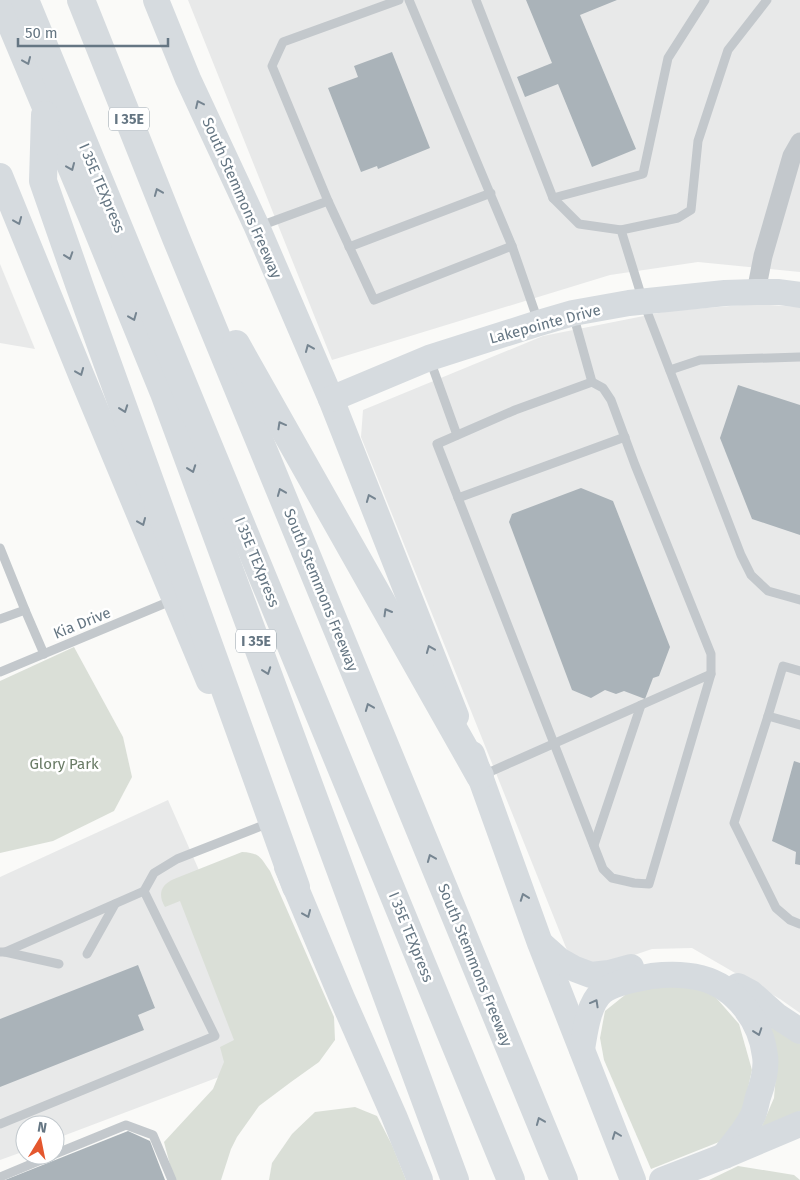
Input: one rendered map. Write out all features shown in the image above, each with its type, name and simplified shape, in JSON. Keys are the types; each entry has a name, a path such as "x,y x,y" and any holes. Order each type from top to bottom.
{"highway":[{"name":"I 35E","path":"1,0 164,394 456,1180"},
{"name":"I 35E TEXpress","path":"25,0 511,1180"},
{"name":"South Stemmons Freeway","path":"81,0 176,238 564,1180"},
{"path":"46,106 43,181 296,887"},
{"path":"176,238 480,776"}],"main road":[{"name":"South Stemmons Freeway","path":"156,0 188,79 257,227 330,400 480,776 540,943 633,1180"},
{"path":"0,176 82,377 420,1180"},
{"name":"Lakepointe Drive","path":"330,400 430,358 573,313 629,303 725,293 779,292 800,295"},
{"path":"540,943 559,960 575,969 591,974 609,973 648,963 671,963 723,976 751,993 777,1016 800,1031"},
{"path":"582,1049 586,1024 593,1004 602,992 618,984 638,978 682,975 702,978 722,986 748,1011 756,1025 766,1058 763,1084 752,1119 724,1156"},
{"path":"777,1016 800,1050"},
{"path":"662,1180 800,1124"},
{"path":"724,1156 800,1134"}],"street":[{"path":"756,292 763,256 792,156 800,142"}],"lane":[{"path":"399,0 283,42 272,66 328,201 374,300 512,246"},
{"path":"409,0 491,193 512,246 538,323"},
{"path":"476,0 553,198 580,224 621,230 678,218 691,210 698,141 728,50 767,0"},
{"path":"553,198 643,174 668,58 705,0"},
{"path":"350,247 491,193"},
{"path":"257,227 328,201"},
{"path":"621,230 644,302 741,556 751,575 768,591 800,600"},
{"path":"573,313 592,382 603,388 611,400 711,654 711,674 649,884 612,878 603,868 437,444 515,410 592,382"},
{"path":"670,370 700,360 800,356"},
{"path":"430,358 457,435"},
{"path":"458,498 625,438"},
{"path":"0,548 24,610 44,654"},
{"name":"Kia Drive","path":"0,672 175,599"},
{"path":"0,619 24,610"},
{"path":"800,671 783,666 734,823 776,908 790,920 800,924"},
{"path":"480,776 711,674"},
{"path":"594,845 641,705"},
{"path":"768,716 800,725"},
{"path":"2,952 144,891 154,873 176,859 269,824"},
{"path":"0,1124 215,1036 144,891"},
{"path":"87,954 115,904"},
{"path":"2,952 60,964"},
{"path":"65,1150 126,1125 153,1135 172,1180"},
{"path":"0,1177 29,1165"}],"shaded area":[{"path":"188,0 800,0 800,272 698,262 610,275 332,360"},
{"path":"0,264 35,349 0,343"},
{"path":"755,304 800,307 800,1013 780,999 692,948 652,949 599,967 569,955 361,437 363,410 543,336 669,311"},
{"path":"168,800 280,1054 65,1135 65,1115 15,1115 15,1155 0,1160 0,877"}],"green space":[{"name":"Glory Park","path":"74,647 123,737 132,777 114,811 53,841 0,853 0,681"},
{"path":"242,852 253,853 259,857 270,871 334,1017 335,1040 319,1062 259,1106 237,1137 221,1180 174,1180 164,1142 213,1089 224,1062 220,1047 234,1040 180,901 165,907 161,894 163,887 169,881"},
{"path":"674,983 711,992 739,1024 752,1070 742,1115 719,1142 651,1169 604,1060 600,1038 605,1011 635,987"},
{"path":"770,1023 800,1044 800,1111 761,1128 774,1098 777,1062"},
{"path":"355,1107 377,1116 392,1145 406,1180 269,1180 272,1163 292,1134 315,1112"},
{"path":"738,1166 794,1175 800,1180 709,1180"}],"building":[{"path":"526,0 617,0 580,15 636,149 592,167 558,84 525,97 517,77 552,63"},
{"path":"392,52 430,148 378,169 377,166 361,172 328,88 358,77 354,66"},
{"path":"738,385 800,405 800,535 752,519 720,438"},
{"path":"581,488 613,501 670,647 659,676 653,678 645,699 624,691 616,694 605,690 591,698 572,690 509,522 512,514"},
{"path":"794,761 800,763 800,865 795,864 796,852 772,841"},
{"path":"138,965 155,1008 138,1015 144,1030 0,1087 0,1019"},
{"path":"128,1131 150,1141 165,1180 5,1180 43,1165 65,1165 65,1156"}]}
